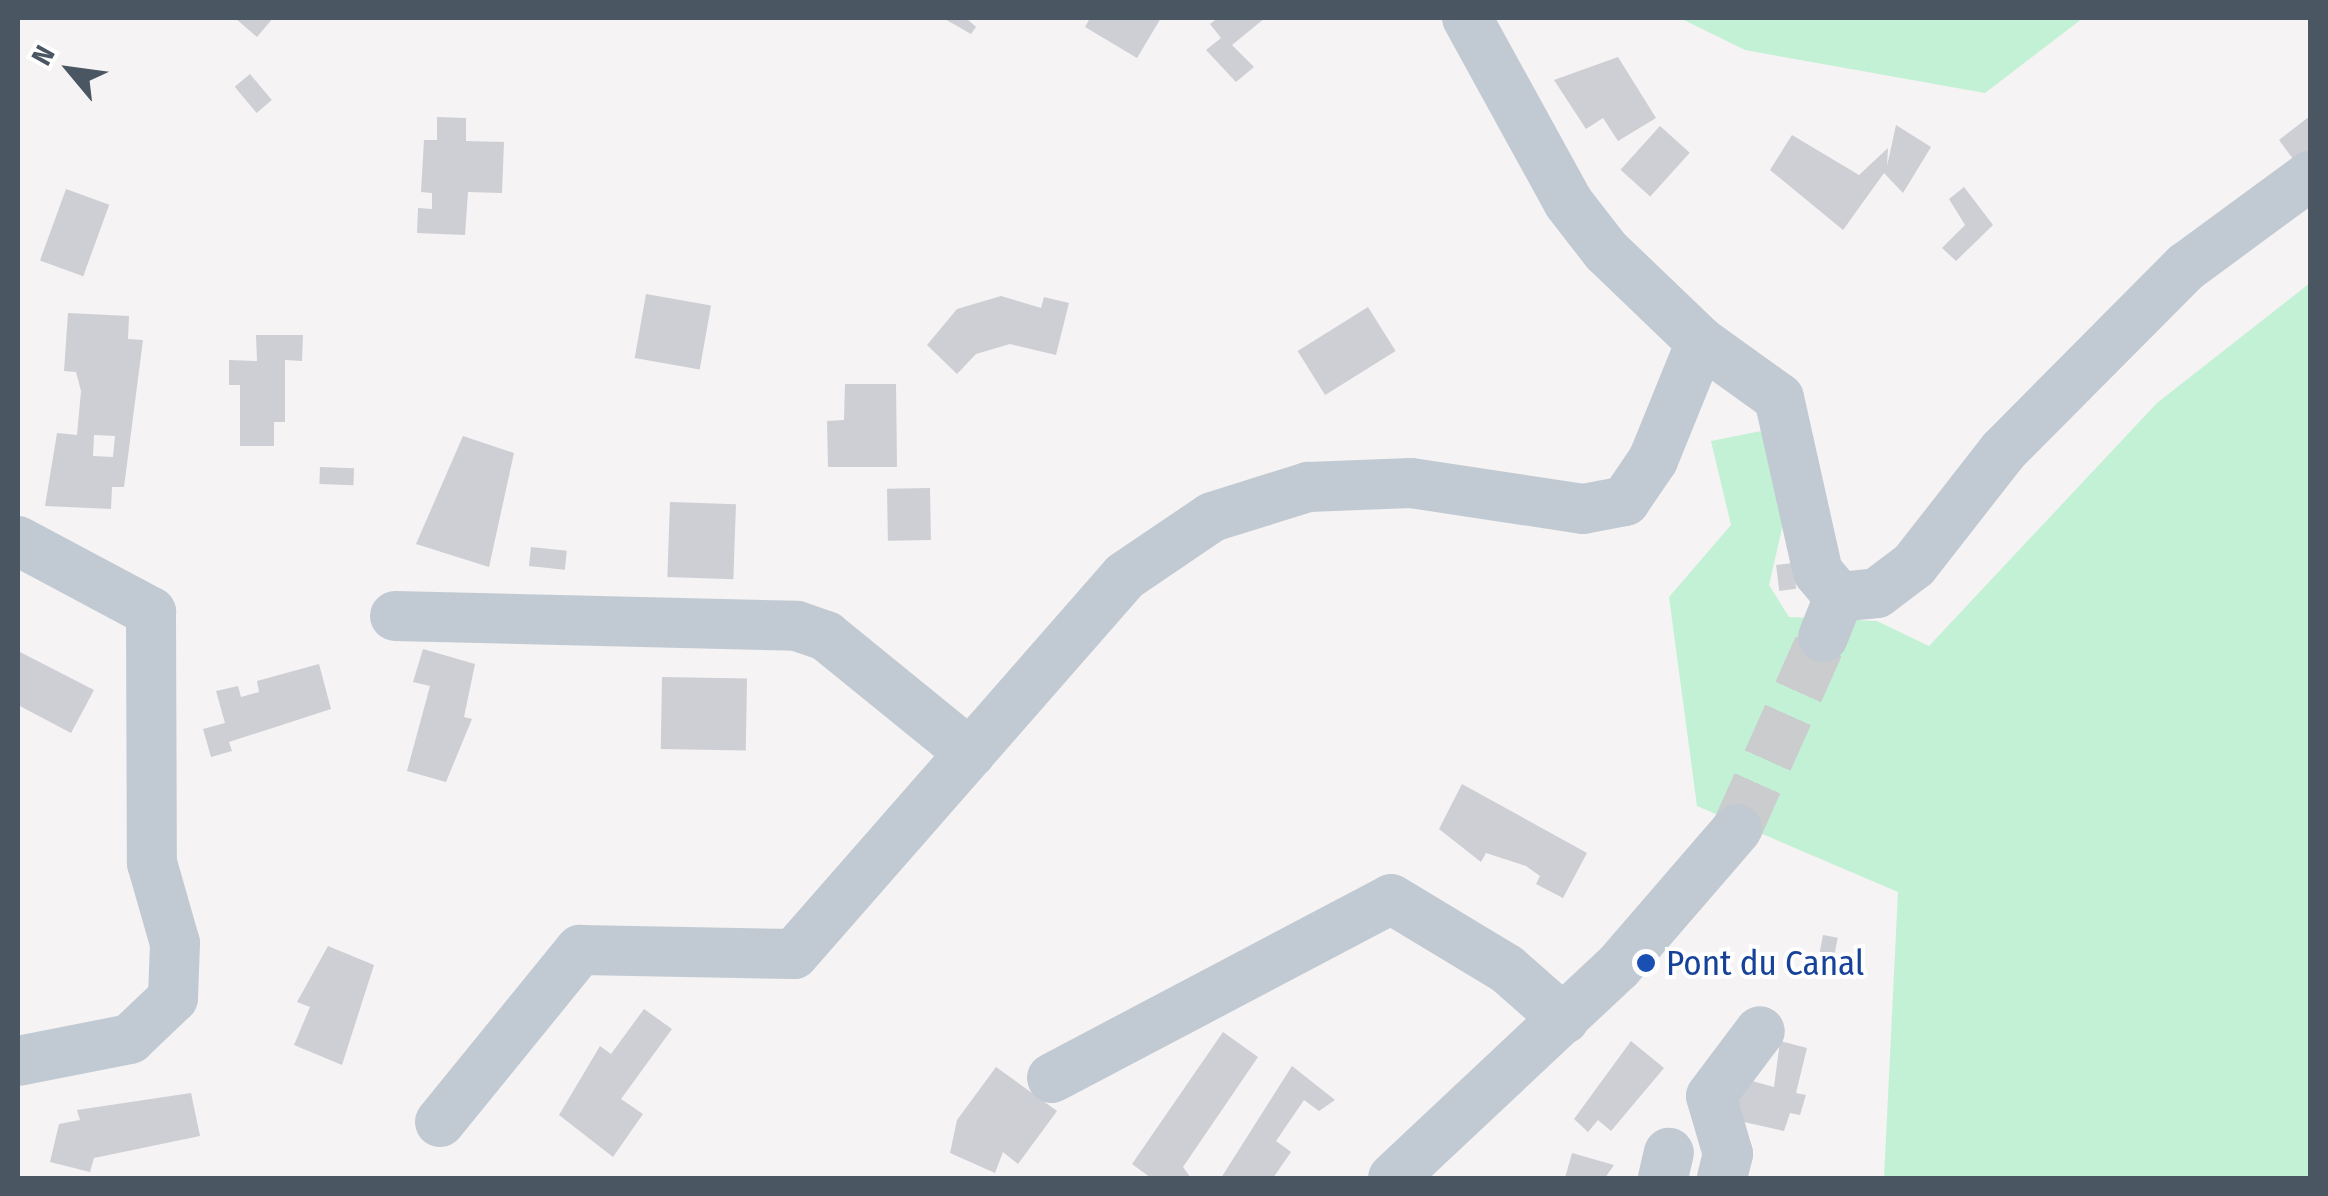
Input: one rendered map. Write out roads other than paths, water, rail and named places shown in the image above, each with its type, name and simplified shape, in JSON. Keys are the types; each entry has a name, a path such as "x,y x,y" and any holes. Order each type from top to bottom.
{"street":[{"path":"1468,18 1568,202 1701,342 1779,398 1831,617 1877,593 1914,565 2003,452 2186,266 2310,176"},
{"path":"440,1122 580,950 794,954 1125,576 1212,517 1308,488 1411,482 1582,509 1624,501 1653,460 1701,342"},
{"path":"18,541 151,612 152,863 174,943 173,998 130,1039 18,1061"},
{"path":"394,616 797,626 826,636 970,753"},
{"path":"1393,1178 1564,1019 1736,829"},
{"path":"1052,1078 1391,899 1507,969 1564,1019"},
{"path":"1722,1178 1728,1154 1711,1096 1760,1031"}],"tunnel":[{"path":"1737,829 1823,637"}],"place":[{"name":"Pont du Canal","path":"1646,963"}]}
